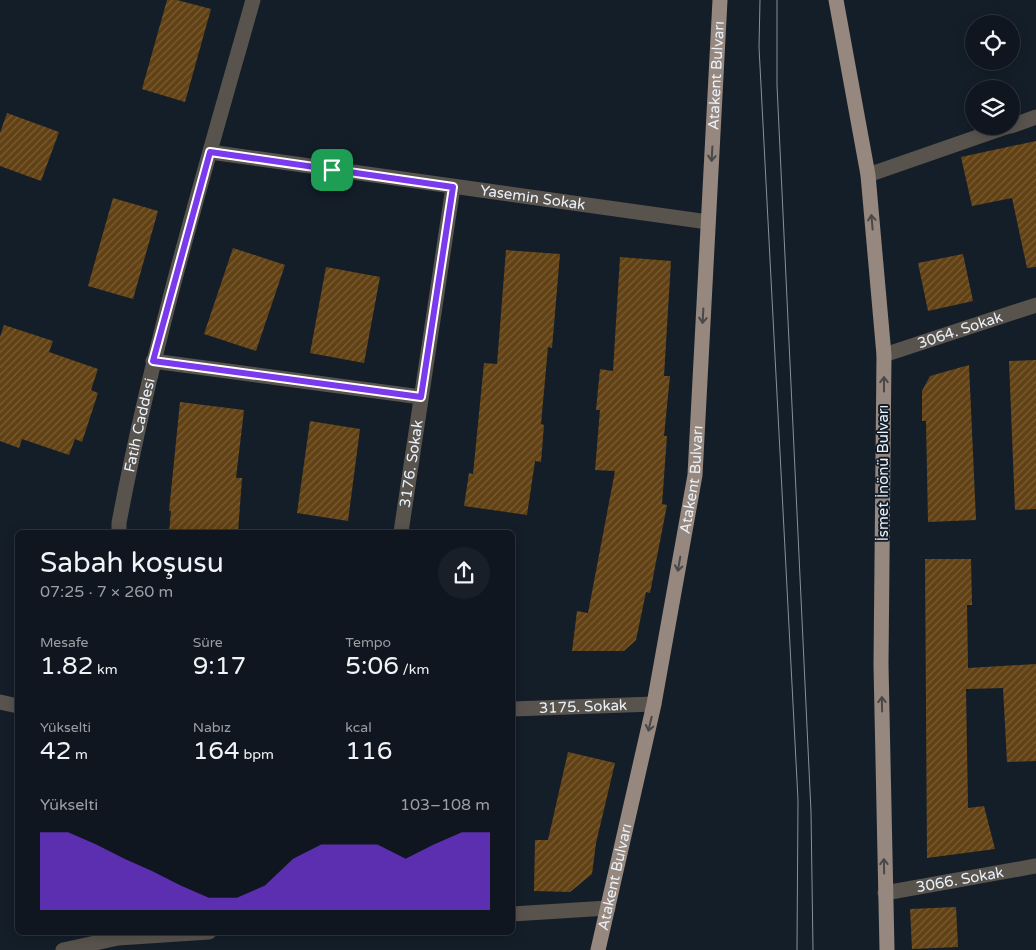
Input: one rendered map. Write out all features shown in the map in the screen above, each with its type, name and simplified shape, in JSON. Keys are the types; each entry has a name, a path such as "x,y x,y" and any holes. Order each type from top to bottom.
{"main road":[{"name":"Atakent Bulvarı","path":"598,950 654,704 695,475 720,0"},
{"name":"İsmet İnönü Bulvarı","path":"836,0 868,175 884,355 881,665 887,950"}],"street":[{"name":"Fatih Caddesi","path":"119,530 135,435 153,361 253,0"},
{"path":"1020,123 1036,117"},
{"path":"868,175 984,135"},
{"name":"Yasemin Sokak","path":"210,152 708,222"},
{"name":"3176. Sokak","path":"401,530 453,187"},
{"name":"3064. Sokak","path":"884,355 1036,306"},
{"path":"153,361 421,397"},
{"path":"0,702 15,705"},
{"name":"3175. Sokak","path":"515,709 654,704"},
{"name":"3066. Sokak","path":"885,893 1036,866"},
{"path":"515,914 608,908"},
{"path":"63,950 118,940 175,935"}],"building":[{"path":"167,0 177,0 211,9 185,102 142,89"},
{"path":"7,113 59,132 41,181 0,166 0,133"},
{"path":"1036,141 1036,267 1027,268 1012,198 972,206 961,157"},
{"path":"113,198 158,211 133,299 88,286"},
{"path":"233,248 285,265 256,351 204,334"},
{"path":"506,250 560,254 552,348 548,347 541,424 544,425 541,462 535,461 527,515 464,506 469,473 473,474 484,363 497,364"},
{"path":"963,254 973,301 928,311 918,263"},
{"path":"620,257 671,261 664,376 670,376 664,436 667,436 662,504 667,505 650,593 646,592 636,640 624,651 572,651 577,611 588,613 615,471 595,470 600,410 596,410 600,369 613,371"},
{"path":"326,267 380,277 364,363 310,353"},
{"path":"4,325 53,341 49,352 98,369 91,390 98,393 82,442 75,439 69,455 22,439 19,448 0,441 0,337"},
{"path":"1036,360 1036,509 1015,510 1009,361"},
{"path":"969,365 976,520 928,522 926,421 922,421 922,391 930,376"},
{"path":"180,402 244,410 236,478 242,478 238,530 169,530 171,511 169,511"},
{"path":"310,421 360,429 348,521 297,513"},
{"path":"925,559 971,559 972,605 967,605 968,668 1036,664 1036,761 1007,762 1003,688 966,689 968,808 984,806 995,849 927,858"},
{"path":"568,752 615,763 596,843 592,874 570,892 534,891 535,840 548,840"},
{"path":"956,907 958,947 912,949 910,909"}],"tram line":[{"path":"760,0 759,47 798,800 797,950"},
{"path":"777,0 777,85 811,812 813,950"}],"route":[{"path":"210,152 332,170 453,187 421,397 153,361 210,152"}]}
